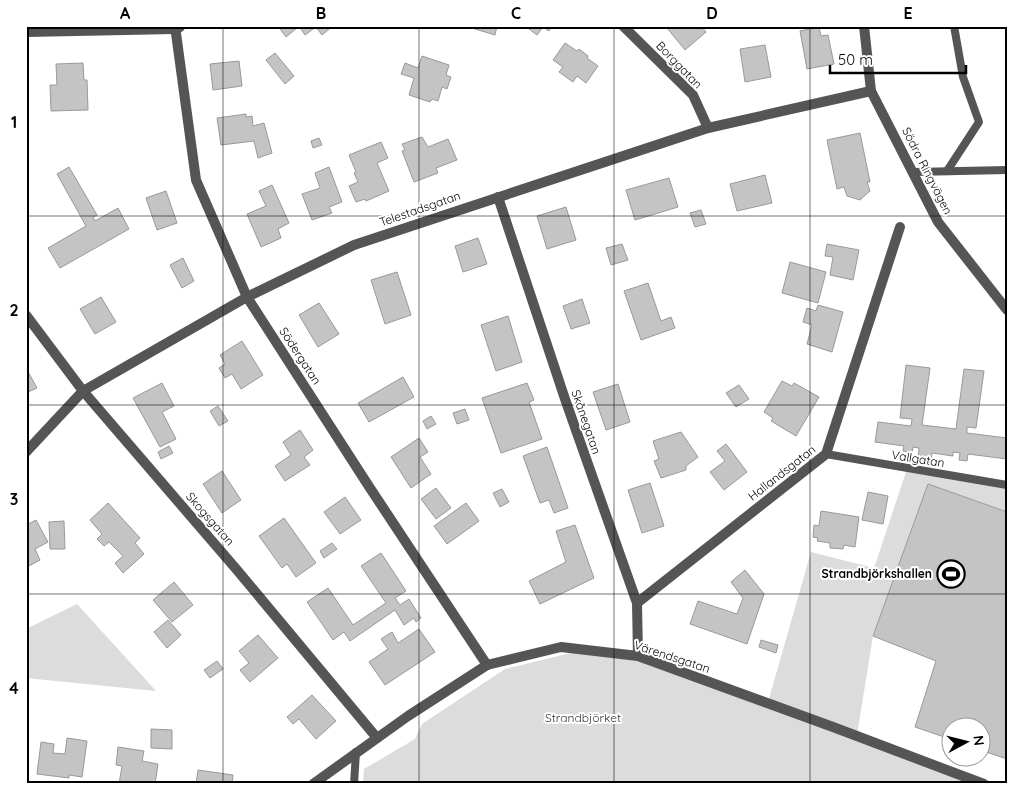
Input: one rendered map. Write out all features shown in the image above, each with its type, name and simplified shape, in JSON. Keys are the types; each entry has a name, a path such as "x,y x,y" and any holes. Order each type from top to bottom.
{"street":[{"name":"Borggatan","path":"623,26 693,95 708,128"},
{"name":"Södra Ringvägen","path":"864,26 871,91 938,222 1007,310"},
{"path":"26,32 177,27"},
{"name":"Södergatan","path":"177,27 196,180 247,297 487,665"},
{"name":"Telestadsgatan","path":"26,452 83,391 247,297 354,245 708,128 871,91"},
{"name":"Skånegatan","path":"498,196 564,399 637,603 638,656"},
{"name":"Hallandsgatan","path":"637,603 826,454 900,228"},
{"name":"Skogsgatan","path":"26,315 83,391 378,738"},
{"name":"Värendsgatan","path":"313,784 356,752 487,665 561,646 638,656 833,726 984,784"}],"lane":[{"path":"947,171 979,122 963,77 954,26"},
{"path":"913,172 1007,170"},
{"name":"Vallgatan","path":"826,454 1007,485"},
{"path":"354,784 356,752"}],"green space":[{"name":"Strandbjörket","path":"907,469 1007,485 1007,512 928,484 873,636 857,735 940,765 940,768 947,768 991,784 363,784 364,769 415,739 422,724 505,669 579,651 634,658 768,702 811,552 874,568"},
{"path":"77,604 156,691 26,678 26,629"}],"building":[{"path":"278,26 295,26 297,28 286,37"},
{"path":"299,26 333,26 322,35 316,27 305,35"},
{"path":"476,26 497,26 495,35 475,29"},
{"path":"525,26 552,26 549,31 543,27 537,35"},
{"path":"668,26 701,26 706,32 685,50 667,28"},
{"path":"819,27 821,36 828,35 834,64 807,69 800,31"},
{"path":"565,43 577,51 579,49 598,66 586,83 577,76 573,82 559,72 563,67 553,60"},
{"path":"765,45 771,77 745,82 740,49"},
{"path":"275,53 294,76 285,84 266,60"},
{"path":"422,56 449,65 446,75 451,77 447,89 442,87 438,101 432,99 430,102 409,95 414,78 401,74 405,63 418,68"},
{"path":"239,61 242,86 213,90 210,64"},
{"path":"83,63 84,80 87,80 88,110 51,111 50,85 57,85 56,64"},
{"path":"246,114 246,117 252,116 253,126 264,123 272,153 258,158 254,141 221,145 217,118"},
{"path":"860,133 870,182 867,182 870,191 860,200 847,196 844,187 837,189 827,140"},
{"path":"422,137 428,147 448,139 457,160 436,168 438,173 414,182 402,151 405,150 402,144"},
{"path":"319,138 322,145 313,148 311,141"},
{"path":"381,142 388,158 377,163 389,191 366,201 365,199 356,202 349,186 358,182 349,155"},
{"path":"69,167 97,215 93,217 95,221 118,208 129,229 60,268 48,248 86,226 57,174"},
{"path":"329,167 342,202 329,207 332,213 312,220 302,194 320,188 315,173"},
{"path":"765,175 772,203 737,211 730,184"},
{"path":"669,178 678,207 635,220 626,190"},
{"path":"272,185 289,223 278,229 281,238 261,247 247,214 266,206 259,191"},
{"path":"166,191 177,223 157,230 146,198"},
{"path":"566,207 576,240 547,249 537,216"},
{"path":"701,210 706,224 695,227 690,213"},
{"path":"478,238 487,264 463,272 455,246"},
{"path":"622,244 628,260 611,265 606,248"},
{"path":"827,244 859,250 853,280 830,275 833,257 825,256"},
{"path":"183,258 194,281 182,288 170,265"},
{"path":"790,262 826,272 818,303 782,293"},
{"path":"397,272 411,315 385,324 371,280"},
{"path":"648,283 661,321 671,317 675,328 641,340 624,291"},
{"path":"101,297 116,322 95,334 80,309"},
{"path":"582,299 590,323 571,329 563,306"},
{"path":"319,303 339,334 318,347 299,315"},
{"path":"818,305 843,312 832,352 807,344 812,325 803,322 807,308 816,311"},
{"path":"508,316 522,362 496,371 481,325"},
{"path":"242,341 263,375 241,389 232,374 225,378 219,368 225,364 220,355"},
{"path":"906,365 930,368 922,425 956,429 964,369 984,371 976,428 967,427 967,433 1007,438 1007,459 968,454 967,461 959,460 960,453 953,452 953,456 932,453 931,461 918,459 919,448 913,447 912,453 903,451 904,446 875,442 878,422 911,426 912,419 900,418"},
{"path":"26,368 37,388 26,393"},
{"path":"403,377 414,397 369,422 358,403"},
{"path":"782,381 792,386 794,383 819,397 796,436 771,421 773,418 764,412"},
{"path":"162,383 174,406 162,412 176,439 160,447 133,398"},
{"path":"527,383 534,400 529,402 542,439 501,453 482,398"},
{"path":"618,384 630,422 606,430 593,392"},
{"path":"739,385 749,399 736,407 726,393"},
{"path":"218,406 228,421 219,426 210,411"},
{"path":"465,409 469,420 457,424 453,413"},
{"path":"431,416 436,424 427,429 423,421"},
{"path":"300,430 313,450 304,457 310,465 285,481 275,466 291,455 283,442"},
{"path":"681,432 698,457 686,466 686,470 661,478 654,461 659,459 653,441"},
{"path":"419,438 428,452 420,457 431,474 411,488 391,457"},
{"path":"726,444 747,472 724,490 710,472 725,461 717,451"},
{"path":"169,446 173,453 161,459 158,452"},
{"path":"547,447 568,508 554,513 549,500 540,503 523,456"},
{"path":"222,471 241,500 222,513 203,484"},
{"path":"650,483 664,526 642,533 628,490"},
{"name":"Strandbjörkshallen","path":"928,484 1007,512 1007,759 990,753 990,718 940,718 940,736 915,727 936,661 873,636"},
{"path":"436,488 451,508 436,519 421,499"},
{"path":"502,489 509,502 500,507 493,493"},
{"path":"868,492 888,496 883,524 862,520"},
{"path":"345,497 361,520 340,534 324,512"},
{"path":"108,503 140,538 135,543 144,554 123,573 115,563 123,556 109,542 104,546 97,539 102,534 90,520"},
{"path":"466,503 479,521 447,544 434,526"},
{"path":"821,511 859,517 855,547 844,545 843,549 830,548 830,543 817,541 818,538 813,537 814,525 819,526"},
{"path":"284,518 316,563 296,577 287,564 282,568 259,536"},
{"path":"36,520 48,542 35,549 40,560 27,567 26,525"},
{"path":"64,521 65,549 50,549 49,522"},
{"path":"575,525 594,578 540,604 529,581 566,562 556,531"},
{"path":"332,543 337,549 324,558 320,551"},
{"path":"381,553 406,591 395,598 400,605 409,599 421,618 416,622 414,618 404,625 395,610 350,641 344,632 333,640 307,602 328,588 353,625 386,603 361,566"},
{"path":"745,570 764,594 747,644 690,624 698,601 737,614 743,598 731,582"},
{"path":"174,582 193,605 172,622 153,600"},
{"path":"168,620 181,635 167,648 154,632"},
{"path":"419,629 435,652 385,685 369,662 388,649 381,639 392,632 398,643"},
{"path":"258,635 278,658 250,682 240,670 249,663 239,651"},
{"path":"761,640 778,645 776,653 759,647"},
{"path":"217,661 223,669 210,678 204,670"},
{"path":"312,695 336,721 316,739 299,719 293,724 287,717"},
{"path":"151,729 172,730 172,749 151,748"},
{"path":"67,738 87,741 82,777 69,775 69,778 37,774 41,742 54,744 53,753 65,754"},
{"path":"118,747 144,751 142,761 158,764 155,784 119,784 122,766 116,765"},
{"path":"198,770 233,775 232,784 196,784"}],"place":[{"name":"Strandbjörkshallen","path":"951,574"}]}
